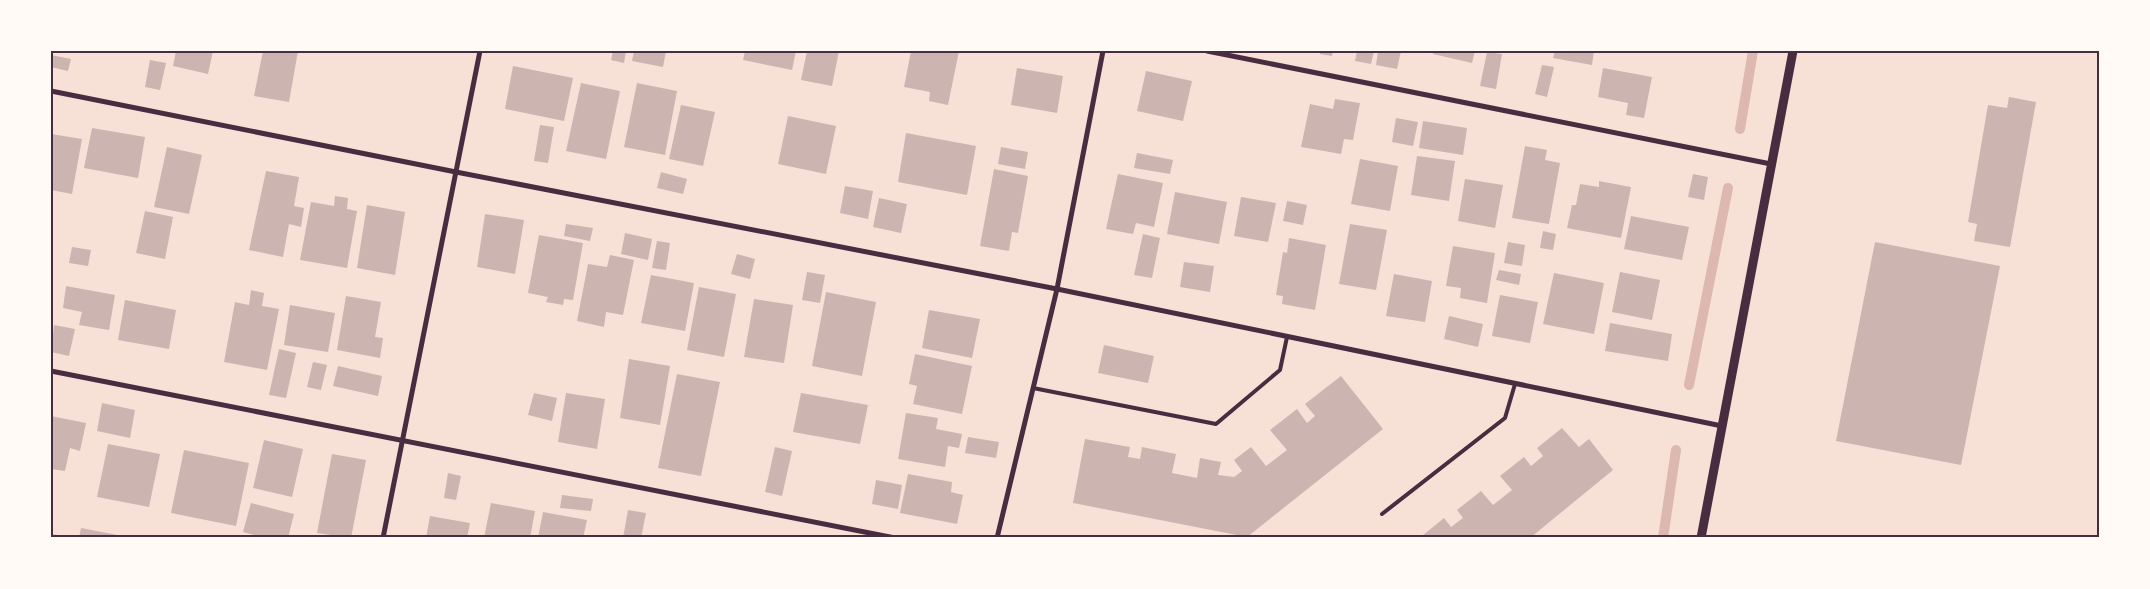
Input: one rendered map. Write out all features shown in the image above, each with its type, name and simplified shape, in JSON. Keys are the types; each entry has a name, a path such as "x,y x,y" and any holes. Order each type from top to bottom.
{"street":[{"path":"383,538 480,51"},
{"path":"997,538 1057,289 1103,51"},
{"path":"1207,51 1772,164"},
{"path":"1701,538 1793,51"},
{"path":"51,91 1057,289 1723,426"},
{"path":"51,371 895,538"}],"lane":[{"path":"1033,388 1216,424 1280,370 1287,337"},
{"path":"1382,514 1505,418 1515,384"}],"building":[{"path":"176,51 213,51 208,74 173,66"},
{"path":"263,51 298,51 289,102 254,96"},
{"path":"613,51 626,51 624,63 611,60"},
{"path":"634,51 666,51 663,67 632,61"},
{"path":"745,51 796,51 792,70 743,60"},
{"path":"807,51 839,51 832,86 801,80"},
{"path":"911,51 959,51 948,105 929,101 930,92 904,87"},
{"path":"1320,51 1333,51 1332,56 1320,54"},
{"path":"1357,51 1374,51 1371,64 1355,61"},
{"path":"1378,51 1401,51 1397,69 1376,65"},
{"path":"1434,51 1475,51 1472,63 1433,54"},
{"path":"1555,51 1594,51 1592,65 1553,58"},
{"path":"1487,52 1502,54 1496,89 1480,86"},
{"path":"51,55 71,59 68,71 51,67"},
{"path":"150,60 166,63 160,90 145,87"},
{"path":"1542,65 1554,67 1547,97 1535,94"},
{"path":"513,66 573,78 564,121 505,109"},
{"path":"1017,68 1063,76 1057,113 1011,105"},
{"path":"1603,68 1652,77 1644,118 1626,115 1628,103 1598,97"},
{"path":"1146,71 1192,81 1183,121 1137,111"},
{"path":"581,83 620,91 606,159 566,151"},
{"path":"637,83 677,91 665,155 624,147"},
{"path":"2009,97 2036,102 2010,247 1974,241 1977,224 1968,222 1988,105 2007,108"},
{"path":"1335,99 1360,103 1353,140 1344,139 1341,154 1301,147 1310,104 1333,109"},
{"path":"681,105 715,112 703,166 669,159"},
{"path":"788,116 836,126 826,174 778,164"},
{"path":"1396,118 1418,122 1413,146 1392,142"},
{"path":"1423,121 1467,128 1463,155 1419,148"},
{"path":"540,125 554,127 548,163 534,161"},
{"path":"92,128 145,137 138,178 84,168"},
{"path":"906,133 976,146 967,195 898,182"},
{"path":"51,134 82,139 72,194 51,190"},
{"path":"1525,146 1547,150 1545,160 1560,163 1549,224 1512,218"},
{"path":"167,147 202,155 189,214 154,207"},
{"path":"1001,147 1028,152 1025,169 998,164"},
{"path":"1137,153 1173,160 1170,174 1134,168"},
{"path":"1417,156 1455,161 1449,201 1411,195"},
{"path":"1360,159 1398,166 1390,211 1351,204"},
{"path":"994,169 1028,176 1018,233 1012,232 1009,251 980,246"},
{"path":"266,171 299,177 294,206 304,208 301,227 289,224 283,257 249,250"},
{"path":"661,172 687,179 683,194 657,188"},
{"path":"1118,174 1163,183 1154,227 1136,223 1133,234 1106,229"},
{"path":"1693,174 1708,177 1704,200 1688,197"},
{"path":"1465,179 1503,185 1495,228 1458,221"},
{"path":"1599,181 1631,187 1621,238 1567,228 1572,205 1576,205 1580,184 1599,187"},
{"path":"845,186 873,191 868,219 840,213"},
{"path":"1175,192 1227,202 1219,244 1167,234"},
{"path":"335,196 348,198 347,209 357,211 347,268 300,260 311,202 334,206"},
{"path":"1241,197 1276,203 1268,242 1234,236"},
{"path":"879,198 907,204 901,233 873,227"},
{"path":"1287,201 1307,205 1303,225 1283,221"},
{"path":"367,205 405,212 395,275 357,268"},
{"path":"145,211 173,217 165,259 136,253"},
{"path":"485,214 524,220 515,274 477,267"},
{"path":"1631,216 1689,227 1682,260 1624,249"},
{"path":"566,224 593,228 590,241 564,236"},
{"path":"1350,224 1387,230 1376,290 1339,284"},
{"path":"1543,231 1556,234 1553,250 1540,248"},
{"path":"625,233 652,239 648,260 621,254"},
{"path":"1143,234 1160,238 1152,278 1134,275"},
{"path":"539,235 583,243 573,300 564,299 563,305 546,302 548,297 528,293"},
{"path":"1289,238 1326,245 1315,310 1282,304 1283,296 1276,295 1283,252 1287,253"},
{"path":"657,241 670,243 666,270 652,268"},
{"path":"1508,242 1525,245 1522,266 1504,263"},
{"path":"1875,242 2000,266 1961,465 1836,441"},
{"path":"1453,246 1495,253 1487,303 1460,298 1461,288 1446,286"},
{"path":"72,247 91,250 88,266 69,263"},
{"path":"737,254 755,259 750,279 731,274"},
{"path":"610,255 634,260 623,315 606,312 604,327 577,321 588,264 607,267"},
{"path":"1184,262 1214,266 1210,292 1180,287"},
{"path":"1499,270 1521,274 1519,285 1496,280"},
{"path":"807,272 825,275 820,303 802,300"},
{"path":"1620,272 1660,280 1652,320 1612,312"},
{"path":"1554,273 1604,283 1594,334 1543,324"},
{"path":"1394,274 1432,281 1425,322 1386,316"},
{"path":"651,275 694,283 685,331 641,323"},
{"path":"66,286 115,295 109,330 79,325 82,312 63,308"},
{"path":"699,287 736,294 724,357 687,350"},
{"path":"251,290 264,293 262,306 279,309 267,370 224,362 235,302 249,305"},
{"path":"826,292 876,302 862,376 812,366"},
{"path":"1500,295 1538,302 1530,343 1492,336"},
{"path":"346,296 381,302 375,337 383,338 380,358 337,350"},
{"path":"754,299 793,305 784,363 744,357"},
{"path":"125,300 176,310 169,349 118,340"},
{"path":"290,305 335,313 328,352 284,345"},
{"path":"929,310 980,319 972,358 922,348"},
{"path":"1449,316 1483,324 1478,347 1444,339"},
{"path":"1610,323 1672,334 1668,361 1605,351"},
{"path":"54,325 75,329 69,356 51,352"},
{"path":"1104,345 1154,356 1148,383 1098,373"},
{"path":"279,349 296,353 286,398 269,395"},
{"path":"915,354 972,366 962,414 913,404 917,386 909,384"},
{"path":"629,359 670,366 660,425 620,418"},
{"path":"313,362 327,365 321,390 307,387"},
{"path":"338,366 382,376 378,396 333,386"},
{"path":"677,374 720,382 701,476 658,468"},
{"path":"1341,376 1383,429 1247,537 1073,503 1085,439 1130,447 1128,457 1140,459 1142,447 1176,454 1172,473 1197,478 1200,458 1221,462 1218,475 1234,477 1242,471 1234,460 1251,447 1266,466 1287,450 1270,430 1297,409 1307,423 1315,416 1305,404"},
{"path":"534,393 557,398 552,421 528,415"},
{"path":"566,393 605,399 597,449 558,442"},
{"path":"801,393 868,405 860,444 793,432"},
{"path":"102,403 135,410 130,438 97,431"},
{"path":"906,413 938,418 936,429 962,434 959,448 948,446 945,467 898,459"},
{"path":"51,416 86,423 80,451 70,448 65,471 51,469"},
{"path":"1562,428 1579,447 1589,439 1613,470 1530,538 1424,538 1422,536 1444,518 1451,527 1463,518 1457,510 1481,491 1493,505 1512,490 1500,476 1524,457 1531,466 1543,456 1537,448"},
{"path":"968,437 999,442 996,458 965,453"},
{"path":"264,440 303,449 292,497 253,488"},
{"path":"108,444 160,454 149,507 97,497"},
{"path":"775,447 792,451 782,496 765,492"},
{"path":"184,450 249,463 236,526 171,513"},
{"path":"332,454 366,460 351,538 317,533"},
{"path":"448,473 461,476 456,500 444,498"},
{"path":"908,474 952,482 951,492 963,495 957,524 900,513"},
{"path":"876,480 902,485 898,509 872,504"},
{"path":"562,495 593,499 591,511 560,508"},
{"path":"251,503 294,514 288,538 266,538 243,532"},
{"path":"491,503 535,511 530,538 484,538"},
{"path":"628,510 646,513 641,538 623,538"},
{"path":"543,512 587,520 583,538 538,538"},
{"path":"430,516 470,523 467,538 426,538"},
{"path":"81,528 128,537 128,538 79,538"},
{"path":"51,534 66,536 66,538 51,538"}],"waterway":[{"path":"1740,129 1753,51"},
{"path":"1689,385 1728,188"},
{"path":"1663,538 1676,450"}]}
